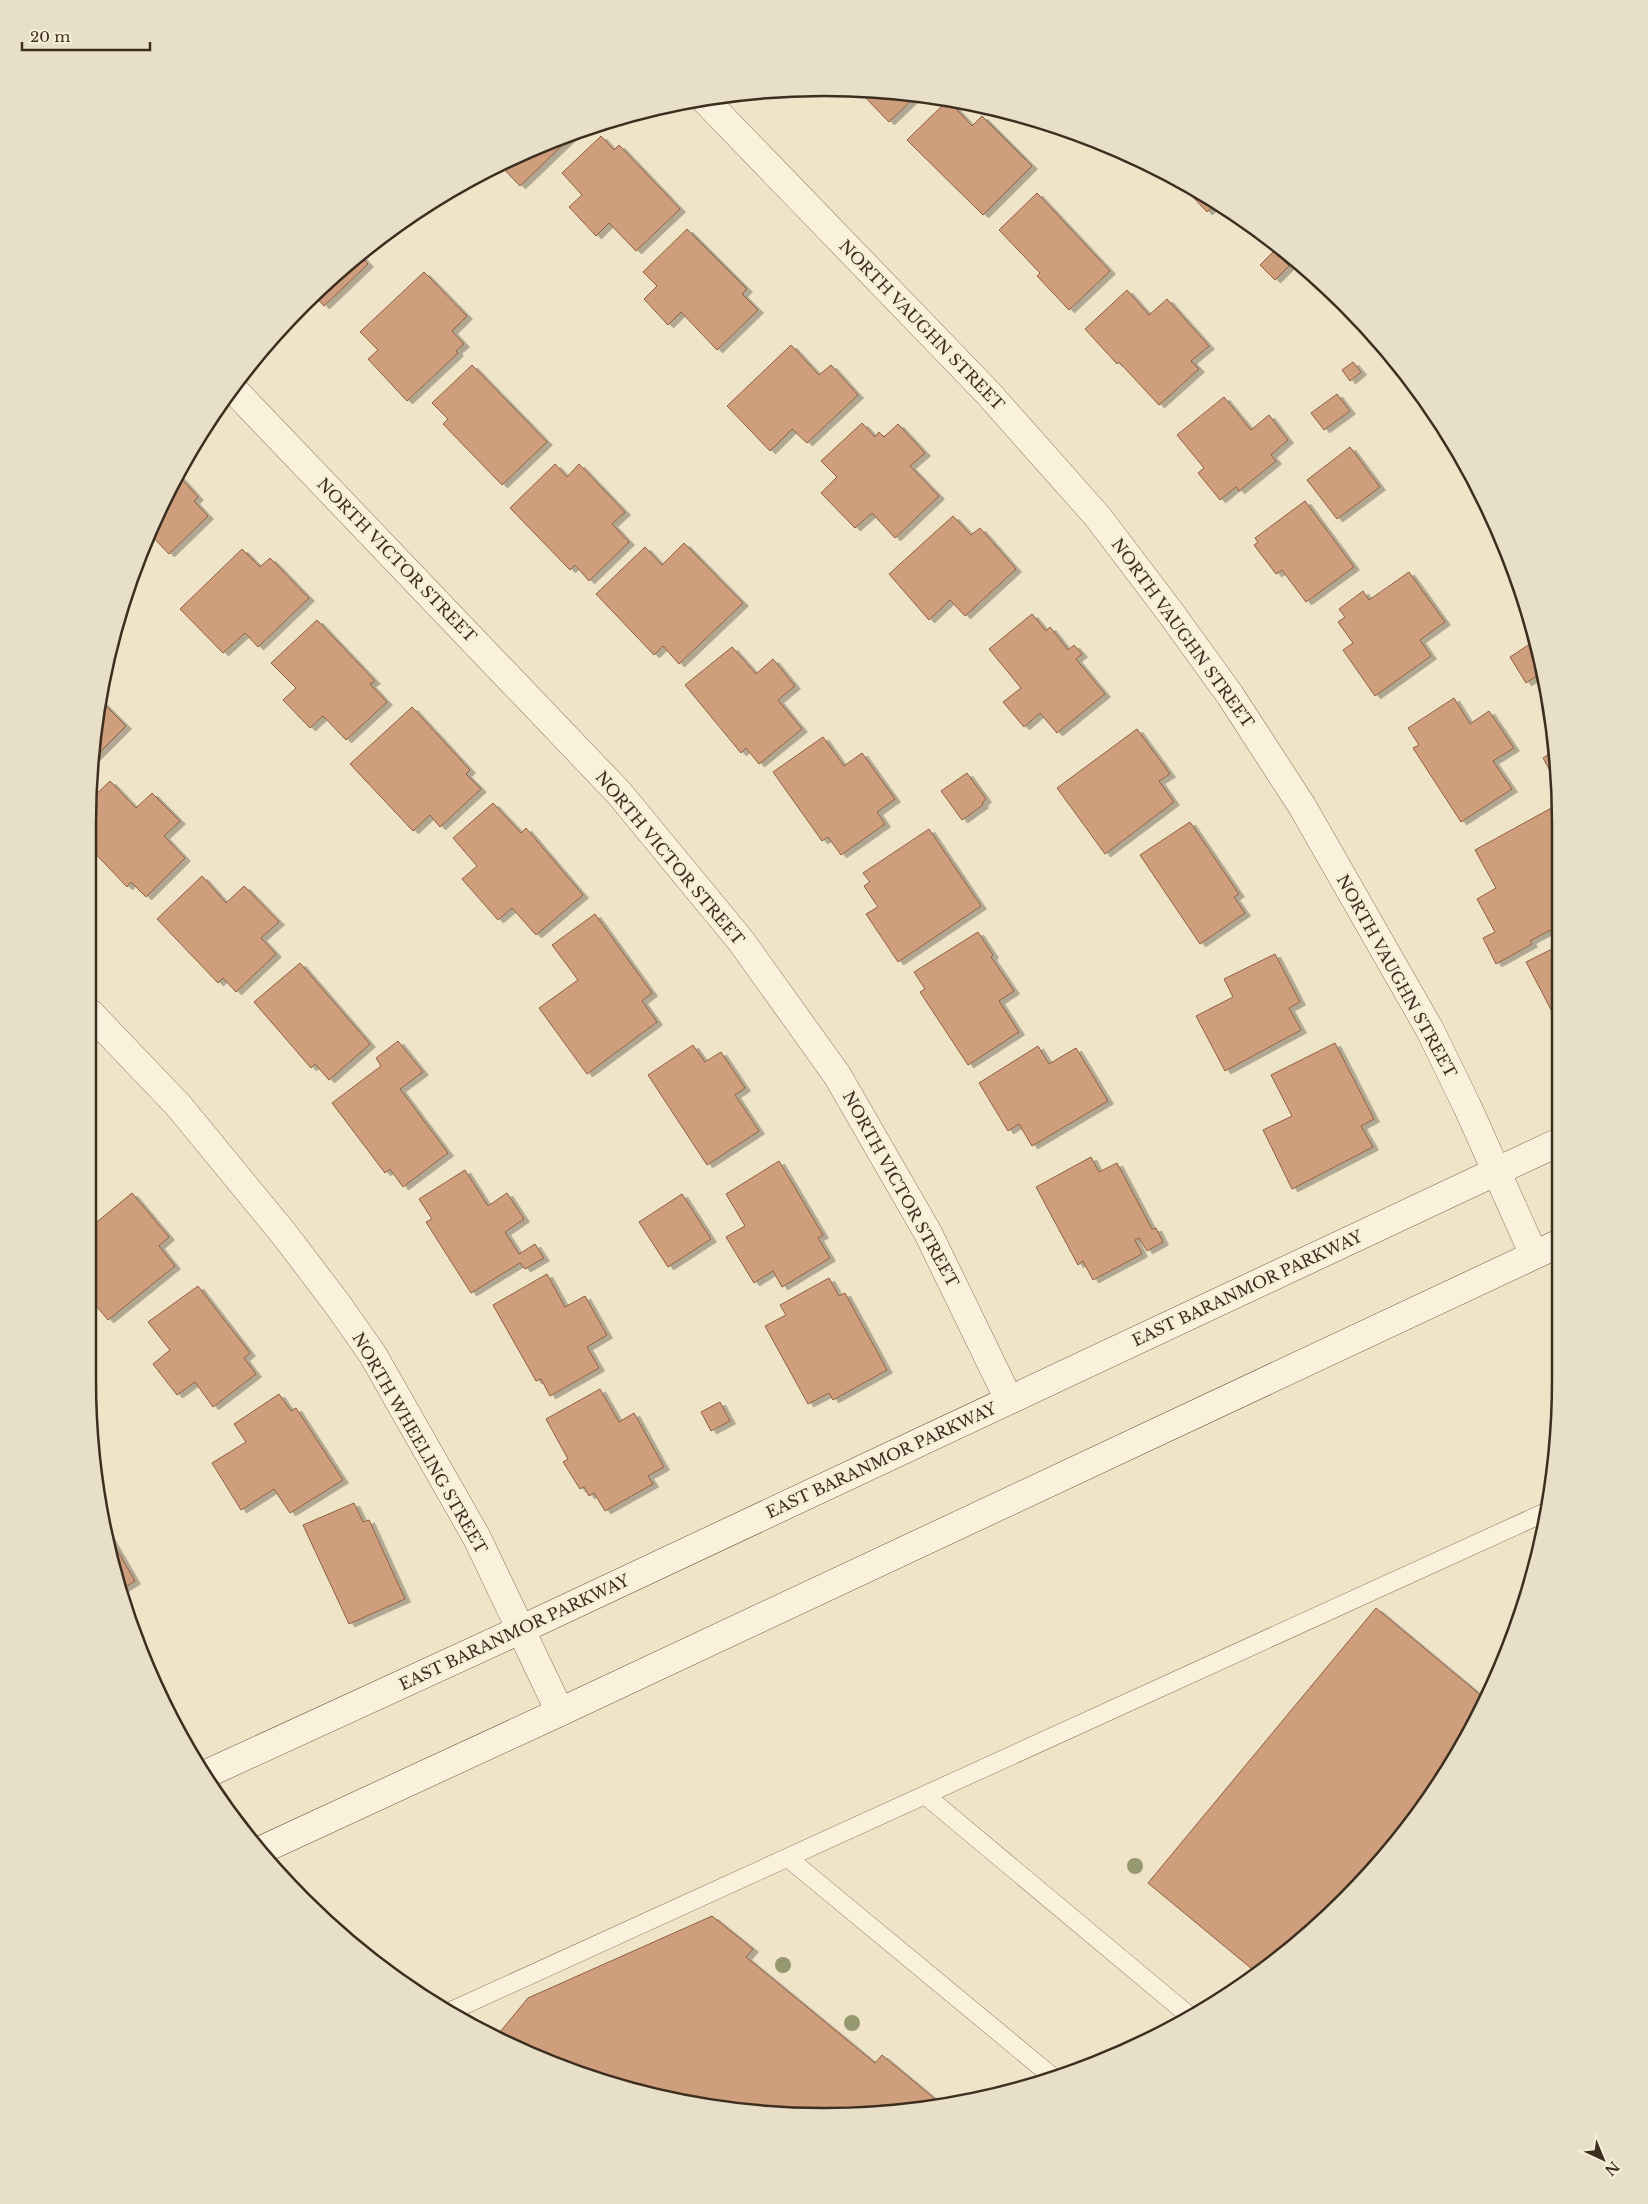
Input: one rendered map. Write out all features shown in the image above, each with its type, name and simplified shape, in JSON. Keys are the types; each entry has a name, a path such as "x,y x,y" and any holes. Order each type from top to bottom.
{"street":[{"name":"NORTH VAUGHN STREET","path":"710,105 988,393 1098,517 1170,612 1230,695 1302,806 1430,1030 1496,1171 1546,1249"},
{"name":"NORTH VICTOR STREET","path":"238,394 619,793 741,941 837,1074 928,1233 1009,1400"},
{"name":"NORTH WHEELING STREET","path":"96,1019 178,1105 284,1234 373,1355 472,1530 522,1629 560,1712"},
{"name":"EAST BARANMOR PARKWAY","path":"211,1772 522,1629 1552,1146"},
{"path":"267,1847 560,1712 1546,1249"}],"lane":[{"path":"457,2008 1539,1516"},
{"path":"925,1795 1185,2012"},
{"path":"788,1858 1047,2072"}],"building":[{"path":"866,98 910,101 889,122"},
{"path":"942,106 956,108 972,126 982,116 1032,166 983,215 907,140"},
{"path":"601,136 614,150 619,145 680,209 636,251 609,223 596,236 569,207 582,195 562,173"},
{"path":"562,146 520,186 505,170"},
{"path":"1037,193 1110,271 1069,310 1037,276 1040,273 999,230"},
{"path":"1193,197 1211,208 1207,212"},
{"path":"687,229 747,289 742,294 758,310 717,350 681,312 668,325 644,299 657,286 643,272"},
{"path":"1273,252 1289,266 1275,280 1260,265"},
{"path":"365,260 368,264 324,306 319,300"},
{"path":"424,272 467,316 452,331 464,344 456,351 458,353 407,401 368,359 378,350 360,332"},
{"path":"1127,290 1149,315 1167,299 1209,346 1191,361 1199,369 1159,405 1085,329"},
{"path":"791,345 819,375 831,365 858,395 807,443 792,429 770,451 727,406"},
{"path":"1353,362 1361,372 1350,381 1342,370"},
{"path":"472,365 547,442 502,485 443,424 448,419 432,403"},
{"path":"1337,394 1350,411 1324,430 1311,413"},
{"path":"1224,397 1251,430 1269,415 1288,440 1271,455 1276,461 1239,491 1236,487 1220,500 1198,473 1204,468 1177,435"},
{"path":"862,423 875,437 879,432 884,437 898,424 925,453 910,466 939,496 895,538 872,513 855,528 821,493 837,477 821,461"},
{"path":"1350,447 1380,487 1337,519 1307,480"},
{"path":"555,464 567,477 579,464 625,512 612,524 629,542 589,581 575,565 570,570 510,508"},
{"path":"183,480 198,497 194,501 208,516 169,554 155,539"},
{"path":"1305,501 1354,567 1306,602 1282,570 1276,574 1254,545 1258,542 1255,538"},
{"path":"953,516 971,535 980,528 1016,569 965,616 950,600 929,620 889,574"},
{"path":"684,543 743,603 679,664 663,646 654,655 596,594 645,547 662,565"},
{"path":"242,549 260,567 270,558 309,598 258,647 245,633 223,653 180,609"},
{"path":"1409,572 1445,622 1420,640 1431,656 1375,696 1343,650 1353,643 1338,622 1345,617 1339,609 1363,591 1369,600"},
{"path":"1032,614 1046,631 1050,627 1068,650 1074,645 1082,654 1076,659 1105,694 1057,733 1040,713 1024,727 1003,702 1021,688 989,649"},
{"path":"317,620 375,681 370,684 387,702 346,740 323,716 310,728 283,700 296,688 271,663"},
{"path":"1529,645 1537,676 1526,683 1510,657"},
{"path":"732,647 756,674 773,659 795,686 778,700 802,729 759,764 746,748 741,753 685,685"},
{"path":"1454,698 1470,724 1489,711 1514,748 1493,761 1512,789 1461,822 1413,748 1419,745 1408,728"},
{"path":"106,706 126,726 100,752"},
{"path":"412,707 470,770 466,774 481,789 440,827 430,815 413,831 350,764"},
{"path":"1137,729 1170,774 1159,781 1174,802 1105,854 1057,788"},
{"path":"823,737 844,766 862,753 895,799 877,812 885,824 841,855 828,837 822,841 773,772"},
{"path":"1548,755 1549,770 1543,758"},
{"path":"967,773 986,799 982,803 983,805 962,820 941,791"},
{"path":"110,781 136,808 152,793 180,821 164,836 185,858 146,897 131,882 127,887 96,854 97,793"},
{"path":"493,803 521,833 526,828 583,895 536,935 512,908 498,920 462,879 477,866 453,838"},
{"path":"1551,808 1552,929 1530,941 1532,944 1496,964 1483,938 1495,932 1477,899 1496,888 1475,850"},
{"path":"1190,822 1239,894 1234,897 1245,913 1200,944 1140,855"},
{"path":"929,829 981,906 898,962 866,914 878,907 864,886 870,882 863,873"},
{"path":"202,876 226,903 244,886 279,922 261,938 276,954 236,992 223,978 218,983 157,919"},
{"path":"595,914 652,993 642,1001 657,1022 587,1074 539,1008 578,980 552,945"},
{"path":"978,932 993,955 991,957 1014,991 999,1001 1019,1032 968,1065 920,992 925,989 914,972"},
{"path":"1552,949 1552,1011 1526,962"},
{"path":"1275,954 1300,1002 1289,1008 1301,1030 1225,1071 1196,1016 1233,997 1224,979"},
{"path":"300,963 370,1044 329,1080 315,1064 311,1068 254,1002"},
{"path":"398,1041 423,1072 400,1089 448,1153 403,1187 390,1169 385,1173 332,1103 381,1066 376,1058"},
{"path":"1335,1043 1374,1119 1361,1126 1373,1147 1292,1189 1263,1130 1292,1116 1271,1075"},
{"path":"693,1045 705,1062 721,1052 745,1088 735,1095 759,1131 707,1165 648,1075"},
{"path":"1038,1046 1049,1064 1076,1048 1108,1101 1032,1146 1019,1124 1008,1131 979,1083"},
{"path":"1091,1157 1099,1172 1117,1163 1152,1229 1156,1228 1163,1242 1147,1251 1139,1238 1135,1240 1142,1254 1093,1280 1083,1261 1078,1265 1036,1187"},
{"path":"779,1161 823,1235 818,1238 830,1258 782,1287 773,1271 754,1283 726,1237 745,1226 726,1194"},
{"path":"465,1170 488,1206 507,1193 524,1219 505,1232 519,1254 535,1244 544,1258 525,1269 520,1263 471,1293 426,1222 432,1219 419,1199"},
{"path":"132,1193 169,1237 159,1246 175,1266 108,1320 96,1306 96,1223"},
{"path":"682,1194 711,1239 668,1267 639,1222"},
{"path":"547,1274 565,1307 585,1296 607,1335 587,1347 599,1368 550,1396 541,1379 536,1381 493,1305"},
{"path":"829,1278 839,1296 845,1293 887,1370 833,1400 829,1393 808,1404 765,1326 786,1315 780,1305"},
{"path":"198,1286 250,1353 244,1358 256,1374 213,1407 195,1382 177,1395 153,1364 170,1350 148,1322"},
{"path":"600,1389 619,1422 634,1413 664,1467 648,1476 653,1484 605,1511 594,1493 589,1496 584,1487 580,1489 563,1462 568,1459 546,1419"},
{"path":"279,1394 291,1411 296,1408 343,1480 290,1513 274,1489 241,1510 212,1463 246,1442 234,1424"},
{"path":"720,1402 730,1421 711,1431 701,1412"},
{"path":"354,1503 363,1522 369,1520 405,1599 349,1624 303,1525"},
{"path":"116,1549 135,1581 127,1586"},
{"path":"1376,1608 1480,1695 1454,1744 1429,1784 1371,1860 1339,1895 1304,1927 1251,1968 1148,1883"},
{"path":"712,1916 753,1949 746,1957 875,2063 882,2055 935,2099 872,2106 824,2108 776,2106 729,2102 682,2094 636,2083 590,2069 500,2032 528,1998"}]}
